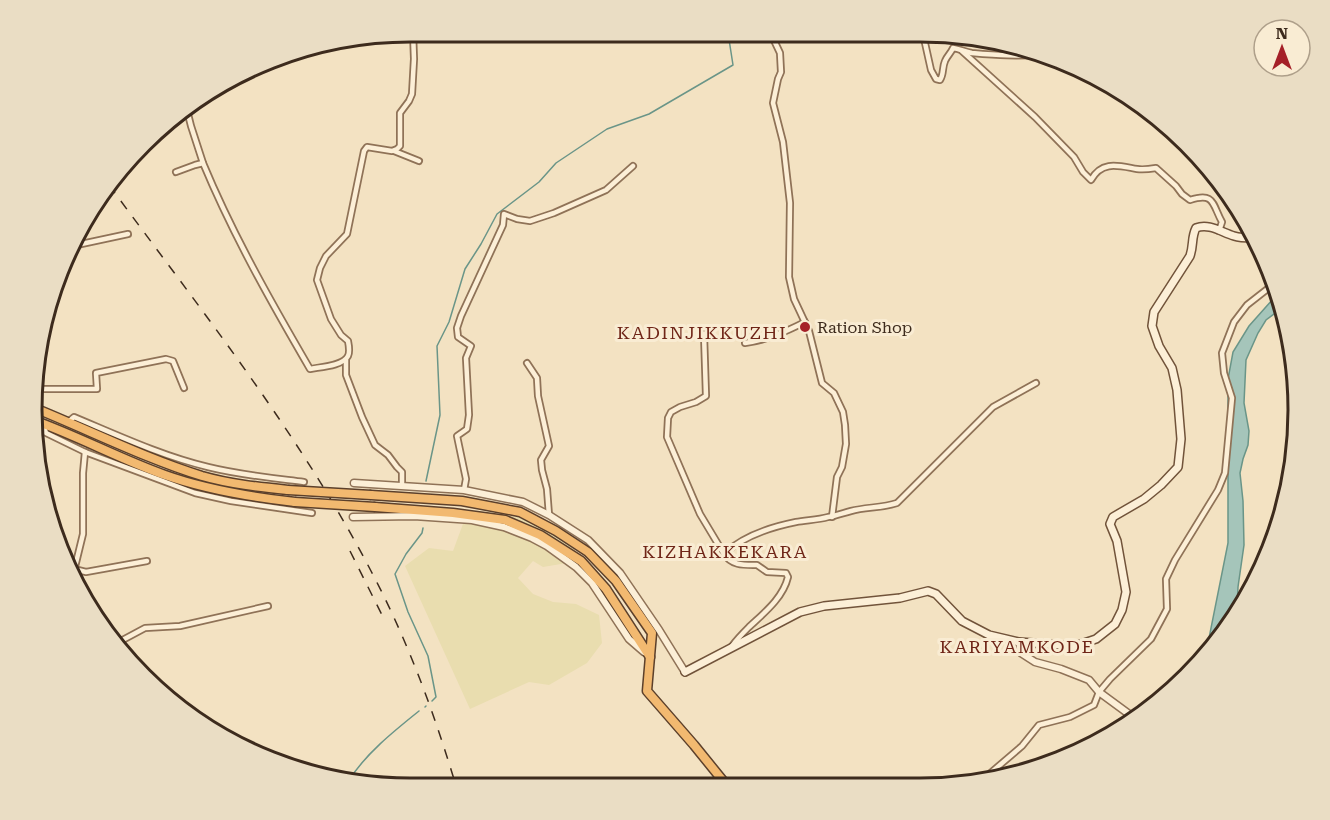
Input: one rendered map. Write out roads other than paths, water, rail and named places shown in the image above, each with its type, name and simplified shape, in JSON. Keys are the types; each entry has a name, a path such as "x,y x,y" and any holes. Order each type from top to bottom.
{"highway":[{"path":"42,411 130,449 204,476 244,485 288,490 462,501 520,512 556,531 588,552 616,581 652,633 646,691 694,744 721,778"},
{"path":"43,424 68,422"},
{"path":"43,424 165,475 203,487 245,496 295,502 453,513 505,520 540,535 580,561 606,589 650,658"}],"main road":[{"path":"685,672 800,612 824,606 900,598 928,591 936,594 962,621 989,635 1019,642 1076,646 1096,639 1115,624 1122,610 1126,592 1117,541 1110,524 1113,518 1144,499 1161,485 1178,467 1181,439 1177,390 1172,368 1159,346 1152,327 1154,312 1190,256 1193,247 1192,234 1196,228 1210,227 1237,237 1245,237"}],"street":[{"path":"392,151 400,146 400,114 412,93 413,42"},
{"path":"775,42 780,53 781,72 773,103 783,142 790,203 789,277 794,299 809,331 822,383 834,393 843,411 846,444 842,467 837,477 832,517"},
{"path":"924,42 931,70 936,79 940,80 943,76 945,60 953,48 958,48 1035,117 1074,157 1091,180 1095,173 1105,166 1124,166 1139,170 1156,168 1190,200 1200,197 1209,199 1215,205 1222,222 1219,231"},
{"path":"962,51 1011,54"},
{"path":"188,117 203,163 218,199 268,296 310,369 344,363"},
{"path":"402,486 402,472 388,455 375,445 362,417 346,375 344,363 349,354 348,341 341,335 332,319 317,280 326,256 347,234 364,151 368,147 392,151 419,161"},
{"path":"176,172 203,163"},
{"path":"464,490 466,479 457,436 467,429 469,415 466,358 471,346 458,337 457,328 503,225 504,214 530,221 554,213 606,190 633,166"},
{"path":"82,244 128,234"},
{"path":"994,771 1023,746 1039,724 1070,717 1094,705 1099,692 1110,679 1150,639 1167,609 1166,579 1175,560 1218,490 1225,473 1232,398 1224,373 1222,352 1234,322 1247,305 1268,291"},
{"path":"745,343 767,339 805,322"},
{"path":"704,334 706,396 671,411 668,418 667,437 699,514 729,560 739,565 758,565 766,572 786,573 788,577 777,599 730,648"},
{"path":"43,387 97,389 96,373 166,358 173,361 184,388"},
{"path":"527,363 537,378 538,396 549,446 541,460 549,515"},
{"path":"724,554 744,540 795,522 832,517 897,503 993,407 1036,383"},
{"path":"68,422 74,417 206,467 246,475 304,482"},
{"path":"43,424 46,433 85,452 195,493 231,501 312,513"},
{"path":"76,564 83,534 85,452"},
{"path":"354,483 464,490 523,502 549,515 588,540 620,573 685,672"},
{"path":"353,517 414,516 472,520 504,527 532,538 576,567 592,583 629,639 650,658"},
{"path":"80,572 147,561"},
{"path":"123,640 145,628 180,626 268,606"},
{"path":"1019,642 1021,653 1035,662 1089,680 1099,692 1128,713"}],"water":[{"path":"1271,301 1275,314 1266,320 1258,333 1246,360 1244,403 1249,431 1248,445 1240,473 1244,545 1238,596 1209,638 1228,543 1228,379 1233,352 1249,326"}],"waterway":[{"path":"426,481 440,415 437,346 449,322 465,269 497,214 539,182 556,163 607,129 649,114 733,65 729,42"},
{"path":"423,528 395,574 408,612 428,656 436,697 432,701"},
{"path":"354,774 371,753 419,711"}],"railway":[{"path":"114,192 248,373 313,470 343,520 371,571 408,649 429,703 453,778"},
{"path":"350,551 382,615"}],"place":[{"name":"Ration Shop","path":"805,327"}],"district":[{"name":"KADINJIKKUZHI","path":"702,333"},
{"name":"KIZHAKKEKARA","path":"725,552"},
{"name":"KARIYAMKODE","path":"1017,647"}]}
